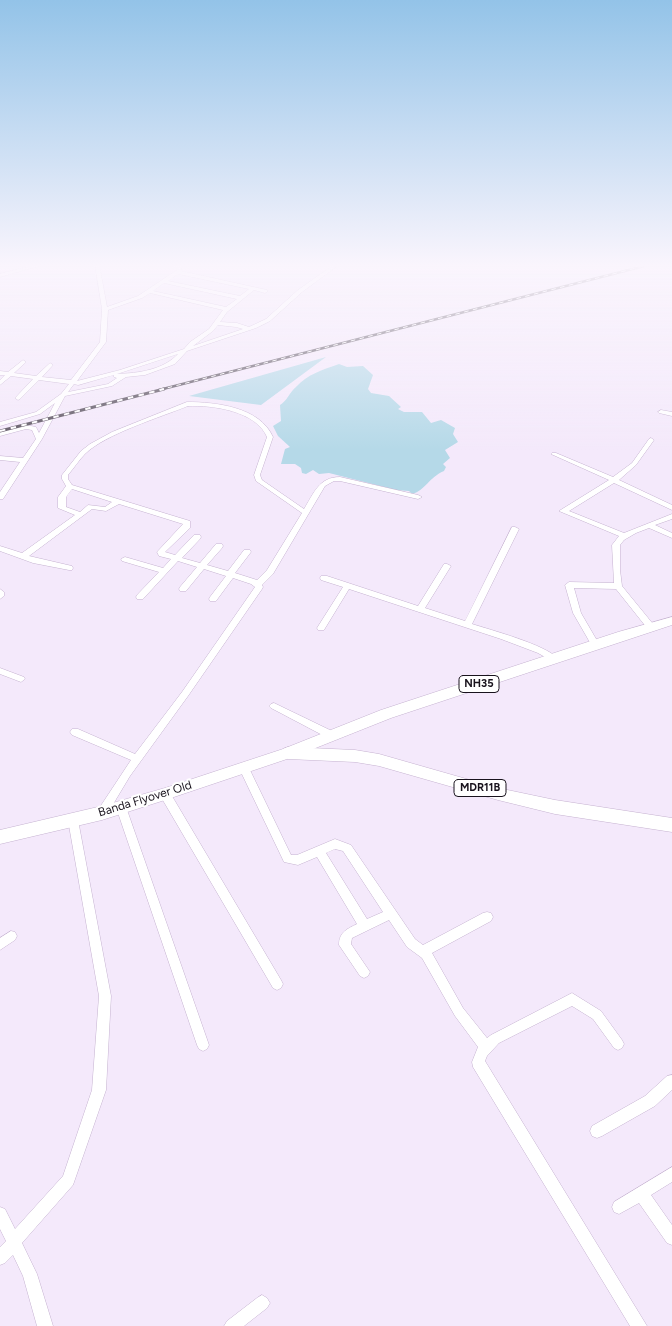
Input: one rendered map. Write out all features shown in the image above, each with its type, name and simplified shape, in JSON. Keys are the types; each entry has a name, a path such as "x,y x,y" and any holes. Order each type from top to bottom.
{"main road":[{"name":"NH35","path":"288,753 331,735 553,658 650,626 672,621"},
{"name":"Banda Flyover Old","path":"0,837 102,813 288,753"},
{"name":"MDR11B","path":"288,753 345,755 379,760 498,794 555,807 672,825"}],"street":[{"path":"1,494 39,438 63,395 103,342 104,326"},
{"path":"108,375 143,374 164,368 177,360 184,351 214,326"},
{"path":"240,326 249,329"},
{"path":"0,373 73,383 108,375 256,326"},
{"path":"0,383 23,362"},
{"path":"18,398 50,365"},
{"path":"0,424 38,413 63,395 110,385 124,376"},
{"path":"258,584 162,554 185,528 187,523 70,486 65,479 65,475 83,452 92,445 114,433 191,404 240,412 265,425 269,431 270,438 257,475 259,481 306,513"},
{"path":"661,412 672,414"},
{"path":"0,434 28,427 34,428 39,438"},
{"path":"625,536 563,512 614,480 634,464 651,440"},
{"path":"554,454 672,508"},
{"path":"0,458 25,460"},
{"path":"102,813 137,759 258,591 258,584 270,572 322,485 333,478 418,497"},
{"path":"70,486 62,497 62,508 81,516"},
{"path":"24,556 92,507 106,509 117,502"},
{"path":"650,626 618,586 616,546 625,536 672,516"},
{"path":"650,525 672,536"},
{"path":"467,626 515,529"},
{"path":"140,597 197,537"},
{"path":"183,589 219,546"},
{"path":"0,548 69,568"},
{"path":"213,599 247,552"},
{"path":"125,559 165,571"},
{"path":"420,610 447,566"},
{"path":"324,578 541,651 553,658"},
{"path":"595,644 577,613 569,585 573,583 618,586"},
{"path":"320,628 347,586"},
{"path":"0,671 21,679"},
{"path":"274,706 331,735"},
{"path":"75,732 137,759"},
{"path":"244,768 288,859 295,861 335,844 347,848 411,943 424,951 460,1012 487,1048"},
{"path":"165,794 191,835 208,869 238,914 277,984"},
{"path":"121,807 203,1045"},
{"path":"0,1258 68,1180 99,1090 105,996 73,820"},
{"path":"319,851 364,925"},
{"path":"364,972 345,945 344,940 348,934 364,925 392,913"},
{"path":"424,951 487,918"},
{"path":"0,945 11,936"},
{"path":"618,1044 597,1015 572,1000 495,1040 479,1057 480,1067 544,1168 639,1326"},
{"path":"597,1130 650,1101 672,1081"},
{"path":"619,1207 672,1174"},
{"path":"641,1193 672,1238"},
{"path":"0,1214 30,1274 45,1326"},
{"path":"232,1326 262,1303"}],"water":[{"path":"326,357 261,405 189,396"},
{"path":"339,364 347,367 363,366 373,375 368,389 371,393 389,396 401,407 398,409 404,412 422,412 431,423 441,420 455,428 453,434 458,442 445,450 450,458 443,464 446,467 444,471 434,477 421,490 412,494 409,491 396,490 329,473 319,474 313,470 306,474 302,473 301,468 295,464 281,464 285,449 290,447 278,436 273,426 281,421 280,405 305,379"}],"railway":[{"path":"159,390 410,326"},
{"path":"0,431 164,389"}]}
